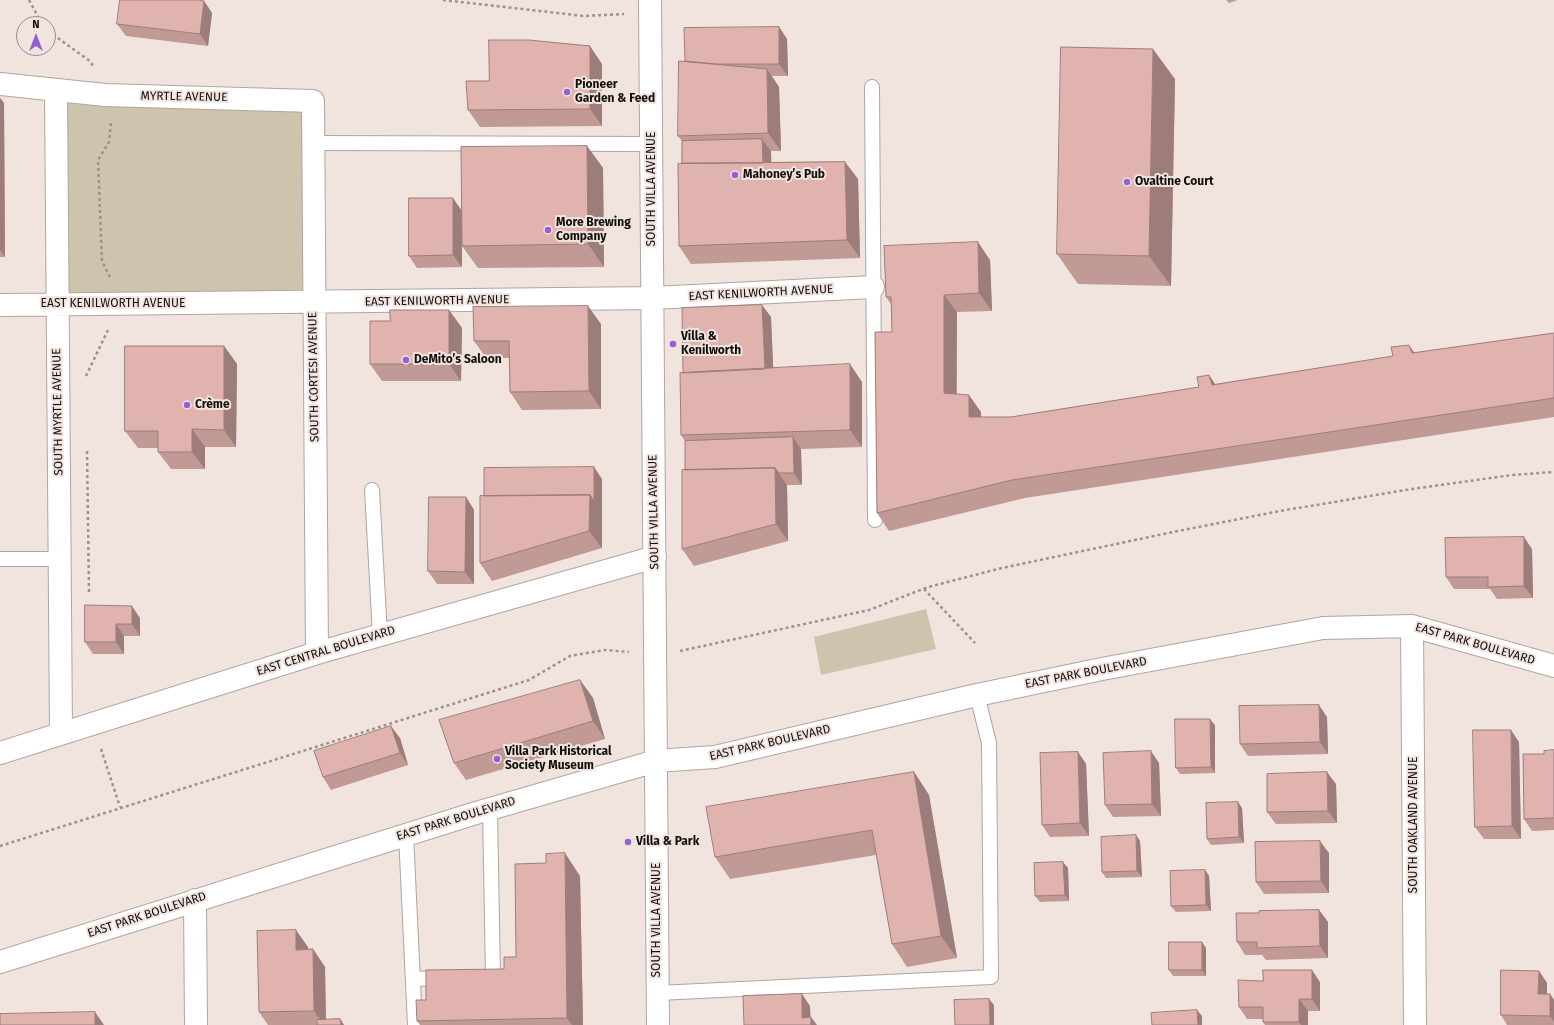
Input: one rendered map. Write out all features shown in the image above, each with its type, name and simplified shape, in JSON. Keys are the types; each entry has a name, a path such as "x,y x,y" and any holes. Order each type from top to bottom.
{"street":[{"name":"SOUTH VILLA AVENUE","path":"650,6 658,1025"},
{"name":"MYRTLE AVENUE","path":"0,84 56,92 105,96 313,101"},
{"name":"SOUTH MYRTLE AVENUE","path":"56,92 56,304 61,733"},
{"name":"SOUTH CORTESI AVENUE","path":"313,101 317,653"},
{"name":"EAST KENILWORTH AVENUE","path":"0,304 652,298 873,287"},
{"name":"EAST CENTRAL BOULEVARD","path":"0,753 317,653 655,557"},
{"name":"EAST PARK BOULEVARD","path":"0,962 406,834 656,761 715,757 977,695 1102,669 1323,628 1412,626 1554,666"},
{"name":"SOUTH OAKLAND AVENUE","path":"1412,626 1415,1025"},
{"path":"195,900 196,1025"}],"lane":[{"path":"872,87 875,520"},
{"path":"313,143 651,144"},
{"path":"372,490 380,635"},
{"path":"0,559 59,559"},
{"path":"658,993 991,977 989,743 977,695"},
{"path":"470,978 493,978 490,809"},
{"path":"406,834 414,978 415,1025"},
{"path":"414,978 454,978"}],"path":[{"path":"29,0 38,16"},
{"path":"443,0 584,16 650,6"},
{"path":"56,37 90,61 96,72"},
{"path":"110,280 102,261 98,160 109,142 112,118"},
{"path":"86,383 86,375 109,328"},
{"path":"87,445 88,594"},
{"path":"678,652 869,610 924,589 1002,568 1280,511 1412,488 1512,475 1554,472"},
{"path":"924,589 975,643"},
{"path":"0,846 120,807 529,680 570,656 605,650 635,652"},
{"path":"101,748 120,807"}],"shaded area":[{"path":"63,103 305,109 304,295 65,296"},
{"path":"926,609 936,649 821,675 814,637"}],"building":[{"path":"120,0 204,1 200,34 117,24"},
{"path":"779,27 779,64 716,64 685,61 684,28"},
{"path":"489,40 529,40 590,46 590,109 468,110 466,81 489,81"},
{"name":"Ovaltine Court","path":"1061,47 1153,49 1149,256 1057,254"},
{"path":"679,61 767,69 768,133 678,136"},
{"path":"762,139 763,163 682,163 682,141"},
{"path":"587,146 588,244 462,246 461,147"},
{"path":"845,162 847,240 679,246 678,164"},
{"path":"409,198 453,198 453,255 409,256"},
{"path":"978,242 979,293 944,295 944,393 969,395 969,417 1011,417 1199,387 1197,377 1209,375 1212,385 1393,356 1391,347 1409,345 1412,353 1554,333 1554,398 1012,480 877,513 875,332 892,332 891,297 886,297 884,246"},
{"path":"762,305 765,369 683,373 682,308"},
{"path":"588,306 589,391 510,392 509,341 474,341 473,307"},
{"path":"390,310 449,310 449,364 370,364 370,321 390,321"},
{"name":"Crème","path":"125,346 224,346 224,430 192,429 192,452 158,452 158,431 125,431"},
{"path":"850,364 850,430 681,435 680,373"},
{"path":"793,437 794,473 779,473 775,468 685,470 685,441"},
{"path":"594,467 594,501 590,495 484,496 484,468"},
{"path":"775,468 776,524 682,549 682,470"},
{"path":"590,495 589,531 480,563 480,496"},
{"path":"429,497 466,497 465,572 428,571"},
{"path":"1524,537 1524,586 1488,587 1488,577 1446,577 1445,538"},
{"path":"85,605 132,606 132,624 116,624 116,642 85,642"},
{"path":"580,680 593,721 454,763 439,720"},
{"path":"1319,705 1320,742 1240,744 1239,706"},
{"path":"1175,719 1210,719 1211,767 1176,768"},
{"path":"391,726 400,753 323,777 314,751"},
{"path":"1473,730 1511,730 1512,826 1475,827"},
{"path":"1554,750 1554,818 1524,819 1523,754 1544,754 1544,751"},
{"path":"1151,751 1152,804 1105,805 1103,753"},
{"path":"1078,752 1080,823 1042,825 1040,753"},
{"path":"914,772 941,936 892,944 872,830 715,857 706,807"},
{"path":"1327,772 1328,811 1267,812 1267,774"},
{"path":"1238,802 1239,837 1207,839 1206,803"},
{"path":"1136,835 1137,871 1102,872 1101,837"},
{"path":"1320,841 1321,881 1256,882 1255,842"},
{"path":"565,853 567,1018 417,1021 416,1000 426,1000 426,970 504,969 504,957 516,957 515,864 546,863 546,854"},
{"path":"1063,862 1065,895 1035,896 1034,863"},
{"path":"1205,870 1206,905 1171,906 1170,871"},
{"path":"1319,910 1320,946 1257,948 1257,942 1237,942 1236,913"},
{"path":"296,930 296,950 313,949 314,1011 259,1012 257,931"},
{"path":"1169,942 1202,942 1202,970 1169,970"},
{"path":"1263,970 1312,970 1312,999 1299,999 1299,1022 1263,1022 1263,1007 1239,1007 1238,980 1263,981"},
{"path":"1501,970 1539,971 1538,994 1550,994 1550,1016 1501,1015"},
{"path":"802,994 802,1018 811,1017 811,1025 744,1025 743,996"},
{"path":"989,999 990,1025 955,1025 954,1000"},
{"path":"1197,1010 1198,1025 1152,1025 1151,1013"},
{"path":"95,1012 95,1025 0,1025 0,1014"},
{"path":"340,1019 341,1025 317,1025 317,1020"}],"place":[{"name":"Pioneer Garden & Feed","path":"567,92"},
{"name":"Mahoney’s Pub","path":"735,175"},
{"name":"Ovaltine Court","path":"1127,182"},
{"name":"More Brewing Company","path":"548,230"},
{"name":"Villa & Kenilworth","path":"673,344"},
{"name":"DeMito’s Saloon","path":"406,360"},
{"name":"Crème","path":"187,405"},
{"name":"Villa Park Historical Society Museum","path":"497,759"},
{"name":"Villa & Park","path":"628,842"}]}
